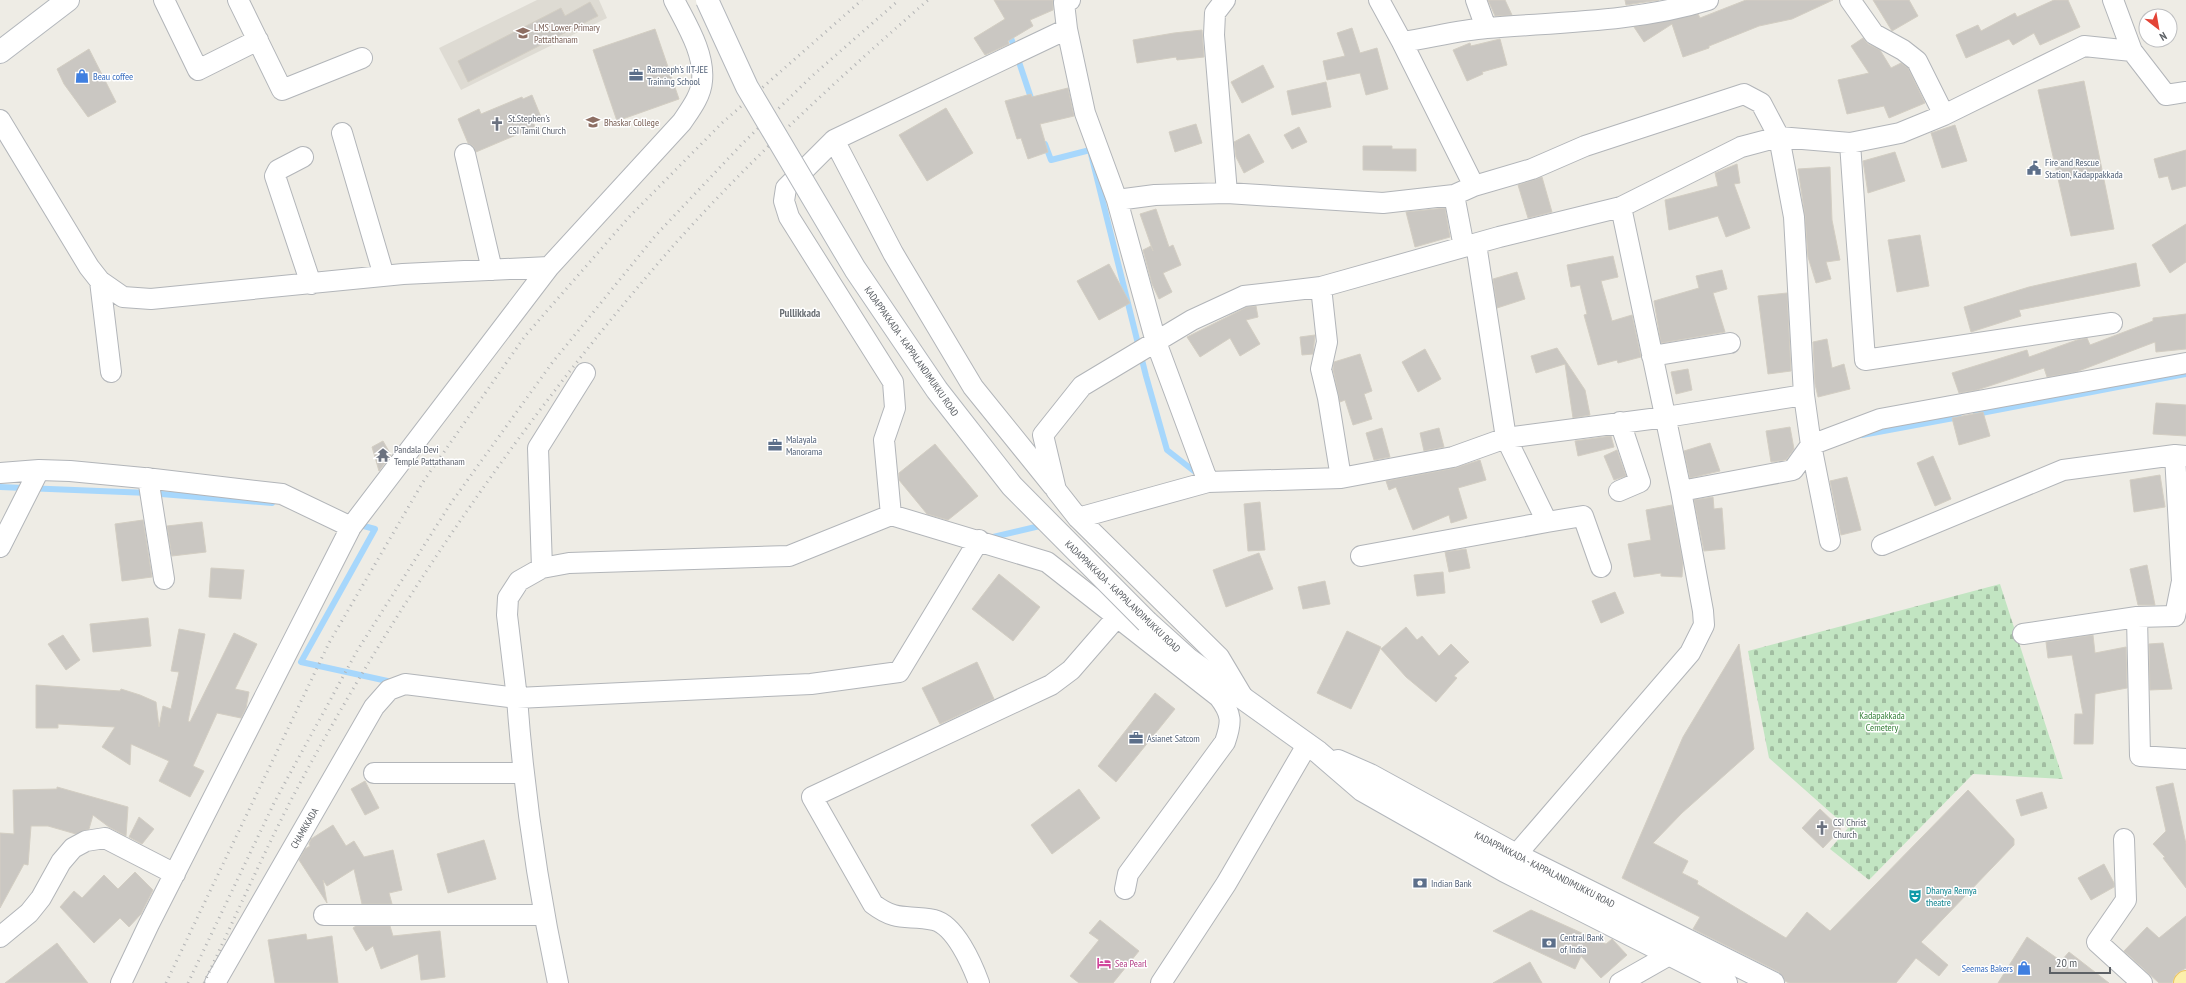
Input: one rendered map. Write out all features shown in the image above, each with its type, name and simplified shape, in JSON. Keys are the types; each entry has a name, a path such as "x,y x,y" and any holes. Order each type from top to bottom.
{"main road":[{"path":"0,52 68,0"},
{"name":"KADAPPAKKADA - KAPPALANDIMUKKU ROAD","path":"707,0 751,94 855,269 937,390 1012,486 1147,622 1188,659 1313,749 1362,790 1505,871 1726,983"},
{"name":"KADAPPAKKADA - KAPPALANDIMUKKU ROAD","path":"1313,749 1370,775 1516,855 1773,983"}],"street":[{"path":"164,0 198,70 258,40"},
{"path":"238,0 282,90 362,58"},
{"path":"121,983 351,527 549,268 682,122 696,100 702,81 699,52 674,0"},
{"path":"1070,0 1064,3 1067,29 1085,113 1118,200 1156,342 1208,482"},
{"path":"1225,0 1215,13 1214,35 1227,193"},
{"path":"1379,0 1402,42 1474,186"},
{"path":"1476,0 1486,28"},
{"path":"1850,0 1874,34 1903,50 1917,61 1944,115"},
{"path":"2113,0 2132,51 2166,94 2186,92"},
{"path":"1402,42 1486,28 1609,18 1661,12 1704,1"},
{"path":"891,515 884,440 895,408 893,382 789,217 784,201 786,188 834,140 1067,29"},
{"path":"1056,490 1043,435 1082,386 1192,320 1244,296 1321,287 1470,245 1621,207 1742,147 1779,137 1850,143 1900,133 1944,115 2084,46 2132,51"},
{"path":"1118,200 1155,195 1227,193 1383,203 1454,195 1474,186 1532,169 1584,146 1744,94 1761,103 1779,137 1794,216 1804,395 1810,445 1830,540"},
{"path":"0,120 85,260 100,281 123,297 151,299 384,276 549,268"},
{"path":"342,133 384,276"},
{"path":"834,140 893,253 973,387 1078,518 1220,657 1251,704 1230,719"},
{"path":"1850,143 1866,360 2112,323"},
{"path":"465,154 492,270"},
{"path":"303,157 278,170 275,176 311,284"},
{"path":"1454,195 1470,245 1506,438 1547,522"},
{"path":"1516,855 1690,653 1704,624 1681,491 1621,207"},
{"path":"100,281 111,372"},
{"path":"1321,287 1327,342 1321,369 1328,398 1341,478"},
{"path":"1652,356 1730,343"},
{"path":"1681,491 1793,470 1810,445 1880,419 2186,363"},
{"path":"542,568 538,448 586,373"},
{"path":"1078,518 1208,482 1341,478 1453,457 1506,438 1666,417 1804,395"},
{"path":"1619,491 1640,482 1620,422"},
{"path":"1882,545 2062,470 2180,456 2184,581 2175,616 2137,617 2023,634"},
{"path":"0,473 39,470 148,478 282,494 351,527"},
{"path":"0,547 39,470"},
{"path":"148,478 164,579"},
{"path":"558,983 543,915 523,773 517,698 507,615 508,598 519,581 542,568 569,563 790,556 891,515 979,540 1047,562 1219,697 1229,710 1230,727 1225,742 1128,874 1125,889"},
{"path":"1361,556 1583,516 1601,567"},
{"path":"517,698 812,684 899,672 979,540"},
{"path":"979,983 974,969 951,930 935,920 906,918 886,914 873,904 812,797 1051,685 1071,670 1117,617"},
{"path":"2137,617 2140,756 2186,759"},
{"name":"CHAMKKADA","path":"215,983 374,706 389,690 405,684 517,698"},
{"path":"1161,983 1313,749"},
{"path":"374,773 523,773"},
{"path":"0,937 29,913 73,848 86,841 104,838 175,874"},
{"path":"2124,838 2126,900 2097,942 2142,983"},
{"path":"324,915 543,915"},
{"path":"1620,983 1671,954"}],"shaded area":[{"name":"LMS Lower Primary Pattathanam","path":"537,0 599,0 607,18 461,90 439,48"}],"green space":[{"name":"Kadapakkada Cemetery","path":"2000,584 2063,779 1973,774 1869,880 1830,849 1848,828 1769,758 1748,651"}],"building":[{"path":"994,0 1053,0 1053,10 1030,20 1033,26 1008,41 1009,44 985,55 974,38 1005,19"},
{"path":"1488,0 1505,0 1512,15 1495,16"},
{"path":"1625,0 1659,0 1626,5"},
{"path":"1746,0 1833,0 1792,19 1759,26 1709,46 1709,48 1683,57 1672,24 1644,42 1634,27 1698,14 1700,18"},
{"path":"1873,0 1909,0 1918,16 1892,31"},
{"path":"2054,0 2068,0 2080,27 2040,45 2034,33 2013,45 2009,39 1966,58 1956,35 1978,25 1981,31 2015,13 2017,17"},
{"name":"LMS Lower Primary Pattathanam","path":"590,2 598,16 468,82 458,61 561,8 565,16"},
{"path":"1352,28 1360,53 1377,48 1388,89 1366,95 1360,73 1327,80 1323,61 1345,56 1337,33"},
{"name":"Rameeph's IIT-JEE Training School","path":"655,29 679,99 617,121 593,50"},
{"path":"1202,30 1204,57 1177,60 1176,57 1137,63 1133,40"},
{"path":"1863,38 1868,44 1880,50 1891,68 1901,63 1908,68 1925,103 1889,118 1884,106 1847,114 1838,80 1869,73 1851,46"},
{"path":"1500,39 1507,65 1482,72 1483,74 1467,81 1453,50 1470,43 1471,46"},
{"name":"Beau coffee","path":"89,49 116,102 88,117 64,84 57,69"},
{"path":"1263,65 1274,87 1242,103 1231,82"},
{"path":"2084,81 2114,229 2071,236 2038,90"},
{"path":"1326,82 1331,107 1292,115 1287,91"},
{"path":"1068,88 1074,116 1040,124 1048,152 1028,159 1021,138 1017,139 1005,101 1031,94 1032,97"},
{"name":"St.Stephen's CSI Tamil Church","path":"532,95 541,117 533,121 535,127 476,152 473,146 468,143 458,119 479,109 481,114 522,97 523,99"},
{"path":"946,108 973,153 927,181 899,135"},
{"path":"1196,124 1202,143 1175,152 1169,132"},
{"path":"1955,125 1967,161 1942,168 1931,133"},
{"path":"1299,127 1307,142 1292,149 1284,135"},
{"path":"1249,134 1264,162 1244,173 1236,157 1234,142"},
{"path":"1363,146 1392,146 1392,149 1416,149 1416,171 1363,170"},
{"path":"2186,150 2186,186 2172,190 2168,176 2159,178 2154,159"},
{"path":"1895,152 1905,181 1868,193 1863,161"},
{"path":"1737,164 1740,183 1734,184 1750,228 1726,237 1718,216 1669,230 1665,200 1718,186 1715,173"},
{"path":"1830,167 1832,220 1840,260 1826,262 1831,279 1816,283 1808,257 1805,216 1798,169"},
{"path":"1542,177 1552,212 1528,218 1518,185"},
{"path":"1445,208 1450,237 1415,247 1406,212"},
{"path":"1156,209 1169,247 1173,245 1181,265 1163,273 1172,292 1159,299 1152,284 1143,250 1151,246 1153,251 1140,214"},
{"path":"2186,224 2186,262 2170,273 2152,245"},
{"path":"1920,235 1929,286 1897,292 1888,240"},
{"path":"1613,256 1618,277 1601,281 1612,321 1632,315 1641,357 1618,363 1617,360 1598,365 1584,315 1587,314 1580,285 1571,287 1567,265"},
{"path":"2136,263 2140,286 2019,310 2021,316 1971,332 1964,307 2029,287"},
{"path":"1109,264 1130,303 1099,320 1077,281"},
{"path":"1722,270 1727,289 1713,293 1725,332 1661,343 1654,301 1699,288 1696,276"},
{"path":"1517,272 1525,299 1497,308 1493,279"},
{"path":"1787,293 1791,371 1768,374 1758,296"},
{"path":"1256,306 1258,317 1246,320 1260,344 1240,356 1230,338 1200,357 1187,337 1247,307"},
{"path":"2186,314 2186,349 2156,352 2155,342 2076,372 2047,377 2044,368 1977,390 1959,393 1952,373 2027,350 2029,357 2077,340 2087,338 2090,345 2153,321 2153,318"},
{"path":"1315,335 1313,354 1302,355 1300,337"},
{"path":"1827,339 1832,368 1844,364 1850,389 1818,397 1815,384 1813,342"},
{"path":"1557,348 1585,390 1590,415 1573,418 1565,364 1536,373 1531,356"},
{"path":"1425,349 1441,379 1418,392 1402,362"},
{"path":"1360,354 1372,391 1364,394 1372,419 1353,425 1345,400 1340,402 1333,369 1334,362"},
{"path":"1688,369 1692,390 1676,394 1671,372"},
{"path":"2156,403 2186,405 2186,436 2153,434"},
{"path":"1983,412 1990,436 1959,445 1952,418"},
{"path":"1790,427 1794,449 1786,460 1771,462 1766,431"},
{"path":"1382,428 1390,457 1374,460 1366,433"},
{"path":"1439,428 1444,447 1424,451 1420,433"},
{"path":"1611,436 1614,447 1578,456 1575,441"},
{"name":"Pandala Devi Temple Pattathanam","path":"383,441 391,455 379,471 372,447"},
{"path":"1710,443 1720,471 1690,478 1684,451"},
{"path":"935,444 978,496 948,520 927,514 899,480 899,473"},
{"path":"1617,450 1626,476 1614,480 1604,456"},
{"path":"1933,456 1951,499 1935,506 1917,463"},
{"path":"1480,460 1486,480 1458,488 1467,518 1451,523 1449,515 1413,530 1396,487 1389,490 1386,481 1455,468"},
{"path":"2160,475 2165,507 2134,512 2130,480"},
{"path":"1847,477 1861,530 1841,535 1830,481"},
{"path":"1713,497 1714,509 1722,508 1725,549 1704,551 1694,500"},
{"path":"1260,502 1265,550 1248,551 1244,504"},
{"path":"1672,505 1683,563 1682,577 1661,576 1661,573 1634,577 1628,544 1651,540 1646,510"},
{"path":"143,520 152,577 122,581 115,524"},
{"path":"202,522 206,552 172,556 167,526"},
{"path":"1466,549 1470,568 1449,572 1445,552"},
{"path":"1259,553 1273,589 1226,607 1213,570"},
{"path":"2147,565 2155,605 2138,605 2130,569"},
{"path":"211,568 244,570 241,599 209,597"},
{"path":"1443,572 1445,593 1417,596 1414,575"},
{"path":"999,574 1040,607 1013,641 972,609"},
{"path":"1325,581 1330,604 1303,609 1298,587"},
{"path":"1615,592 1624,613 1601,623 1592,601"},
{"path":"148,618 151,646 93,652 90,624"},
{"path":"1406,627 1417,640 1422,636 1439,656 1451,644 1469,662 1454,676 1457,678 1436,702 1406,677 1381,649"},
{"path":"179,629 205,634 188,721 190,722 234,633 257,644 235,689 249,692 246,708 241,718 217,713 193,766 204,771 190,797 159,781 169,761 131,744 130,765 102,747 115,727 58,724 58,728 36,728 36,685 120,691 121,689 140,695 156,702 159,727 163,706 171,709 179,672 171,671"},
{"path":"1347,631 1381,647 1351,709 1317,693"},
{"path":"63,635 80,660 66,670 48,644"},
{"path":"2093,635 2095,653 2126,647 2127,688 2095,694 2093,744 2074,744 2075,714 2083,714 2072,655 2048,658 2046,642"},
{"path":"2163,643 2172,689 2150,690 2149,644"},
{"path":"1739,644 1754,749 1682,813 1653,843 1688,861 1682,873 1698,881 1697,884 1786,938 1807,912 1830,931 1968,790 2014,839 2014,845 1921,942 1948,965 1939,976 1916,958 1896,983 1789,983 1785,981 1779,972 1693,929 1700,917 1622,878 1683,737"},
{"path":"977,662 994,699 940,724 922,688"},
{"name":"Asianet Satcom","path":"1155,693 1175,709 1116,782 1098,766"},
{"path":"365,781 379,808 365,815 351,789"},
{"path":"2173,783 2186,844 2186,888 2163,858 2165,857 2153,844 2166,831 2156,787"},
{"path":"57,787 128,807 126,836 109,827 93,815 89,829 76,834 48,826 31,826 28,865 24,864 0,908 0,833 14,834 13,790 57,789"},
{"path":"1079,789 1100,818 1052,854 1031,825"},
{"path":"2042,792 2047,808 2021,816 2016,800"},
{"name":"CSI Christ Church","path":"1820,809 1841,829 1823,848 1802,828"},
{"path":"139,817 154,829 142,844 129,837"},
{"path":"333,825 346,846 354,841 364,857 393,850 402,890 389,893 392,904 362,904 354,869 327,886 323,880 327,903 299,860 305,849 310,846 309,844 311,839"},
{"path":"484,840 496,879 448,893 437,854"},
{"path":"2104,864 2114,883 2114,887 2091,900 2078,878"},
{"path":"135,872 153,890 141,914 129,927 120,918 94,943 60,907 74,891 82,898 104,875 118,889"},
{"path":"1531,910 1606,944 1612,939 1627,955 1601,978 1581,956 1575,969 1493,931"},
{"path":"2186,916 2186,968 2176,974 2172,983 2159,983 2124,951 2147,927 2159,938"},
{"name":"Sea Pearl","path":"1100,920 1139,951 1113,983 1079,983 1070,976 1099,940 1089,933"},
{"path":"356,926 390,926 393,936 440,931 445,977 421,980 418,954 381,969 373,946 366,951 353,928"},
{"path":"306,934 307,940 332,936 338,983 275,983 268,940"},
{"path":"2027,937 2061,961 2069,952 2109,983 1998,983"},
{"path":"57,943 88,983 5,983"},
{"path":"1530,962 1542,983 1493,983"}],"waterway":[{"path":"1009,32 1032,101"},
{"path":"1045,144 1051,160 1090,150 1146,376 1167,450 1199,475"},
{"path":"1976,414 2186,374"},
{"path":"1862,435 1959,417"},
{"path":"0,487 149,493 272,503"},
{"path":"356,524 375,529 301,662 392,682"},
{"path":"989,538 1044,525"}],"railway":[{"path":"166,983 329,643 423,482 525,336 630,216 722,123 862,0"},
{"path":"188,983 275,801 357,651 451,503 552,363 656,235 742,144 812,76 899,0"},
{"path":"204,983 278,826 329,730 372,657 418,585 465,513 515,443 620,309 704,212 797,118 928,0"}],"place":[{"name":"LMS Lower Primary Pattathanam","path":"523,33"},
{"name":"Rameeph's IIT-JEE Training School","path":"636,75"},
{"name":"Beau coffee","path":"82,76"},
{"name":"Bhaskar College","path":"593,122"},
{"name":"St.Stephen's CSI Tamil Church","path":"497,124"},
{"name":"Fire and Rescue Station, Kadappakkada","path":"2034,168"},
{"name":"Malayala Manorama","path":"775,445"},
{"name":"Pandala Devi Temple Pattathanam","path":"383,455"},
{"name":"Asianet Satcom","path":"1136,738"},
{"name":"CSI Christ Church","path":"1822,828"},
{"name":"Indian Bank","path":"1420,883"},
{"name":"Dhanya Remya theatre","path":"1915,896"},
{"name":"Central Bank of India","path":"1549,943"},
{"name":"Sea Pearl","path":"1104,963"},
{"name":"Seemas Bakers","path":"2024,968"}],"district":[{"name":"Pullikkada","path":"800,313"}]}
